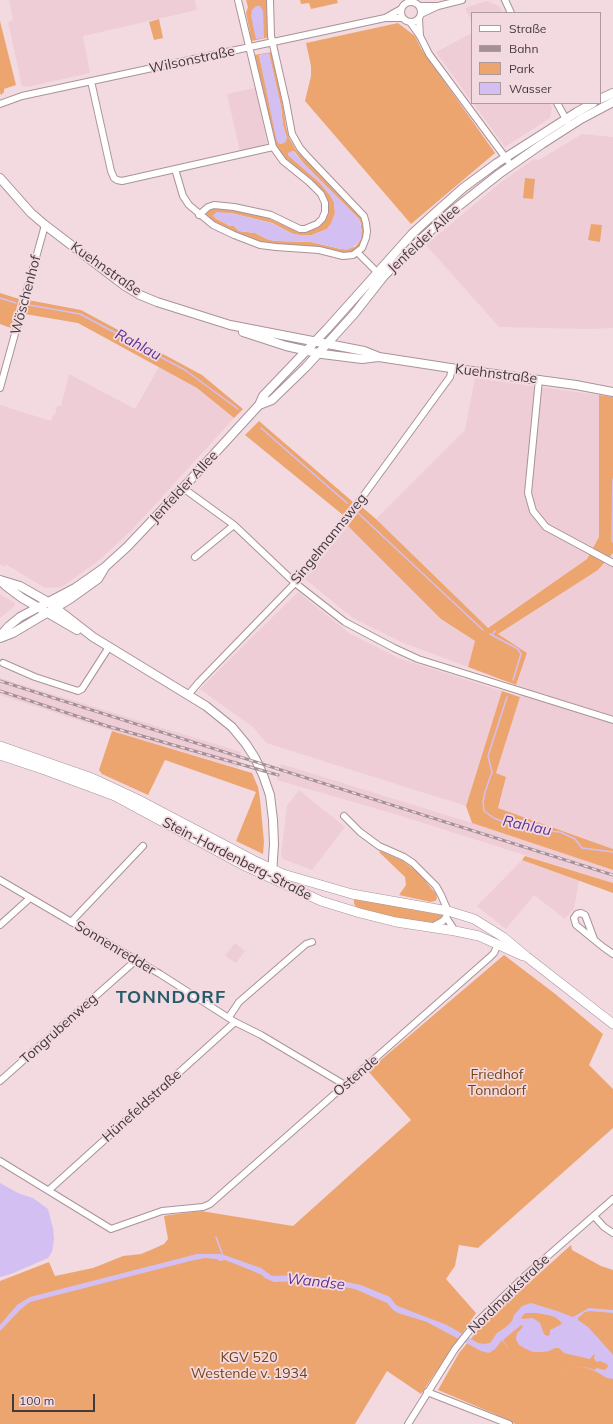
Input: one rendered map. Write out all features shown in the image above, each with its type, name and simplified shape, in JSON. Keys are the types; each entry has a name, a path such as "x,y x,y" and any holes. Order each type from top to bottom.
{"main road":[{"path":"601,99 613,93"},
{"name":"Jenfelder Allee","path":"0,637 14,622 38,607 75,588 105,567 183,488 259,405 263,396 315,342 412,234 463,188 505,157 568,123 613,102"},
{"name":"Jenfelder Allee","path":"259,405 272,400 327,344 381,280 419,241 451,212 592,104"},
{"name":"Kuehnstraße","path":"1,180 31,213 45,225 125,286 140,295 157,302 230,325 364,351 379,357 576,384 613,392"},
{"path":"377,272 381,280"},
{"name":"Kuehnstraße","path":"230,325 246,333 306,351 362,359 379,357"},
{"name":"Jenfelder Allee","path":"0,637 13,633 70,600 98,578 105,567"},
{"path":"0,580 20,586 48,602 93,637 212,710 232,727 249,748 261,769 268,789 273,812 274,844 271,874"},
{"path":"0,580 6,586 38,607 76,630 93,637"},
{"name":"Stein-Hardenberg-Straße","path":"0,746 92,778 137,799 253,860 271,874 352,894 467,917 483,924 503,937 613,1024"},
{"name":"Stein-Hardenberg-Straße","path":"0,755 115,796 321,900 339,907 396,922 479,936 512,952 527,957"}],"street":[{"path":"199,215 208,207 214,205 234,206 271,215 300,229 311,228 317,224 322,219 325,212 325,203 321,194 283,161 273,148 238,0"},
{"path":"175,169 185,200 199,215 213,225 244,240 276,247 318,250 343,256 348,256 362,248 366,238 366,223 364,216 307,156 300,148 292,134 271,36 270,0"},
{"path":"410,22 414,22 438,6 462,0"},
{"path":"505,0 511,12"},
{"path":"438,6 407,1 401,9 401,15 410,22 420,36 429,54 511,165"},
{"path":"417,3 420,17 420,36"},
{"name":"Wilsonstraße","path":"385,18 401,9"},
{"name":"Wilsonstraße","path":"0,104 22,96 385,18 403,18"},
{"path":"91,81 111,171 116,179 122,181 273,148"},
{"path":"558,104 568,123"},
{"name":"Wöschenhof","path":"0,388 45,225"},
{"path":"357,252 377,272"},
{"name":"Singelmannsweg","path":"188,695 295,583 355,508 450,377 452,368"},
{"path":"539,380 528,493 533,512 546,527 613,563"},
{"path":"183,488 234,525 295,583 345,622 418,659 613,720"},
{"path":"195,557 234,525"},
{"path":"3,663 35,678 78,691 82,690 109,647"},
{"path":"344,816 360,832 379,846 404,857 413,863 436,886 455,931"},
{"path":"71,922 143,846"},
{"name":"Sonnenredder","path":"0,880 235,1022 261,1035 345,1085"},
{"path":"0,925 30,898"},
{"path":"430,928 440,923 447,914"},
{"path":"594,939 613,954"},
{"path":"229,1017 239,1002 306,944 312,942"},
{"name":"Ostende","path":"49,1190 111,1229 162,1211 203,1207 210,1204 240,1180 490,957 494,953 498,944"},
{"name":"Tongrubenweg","path":"0,1081 135,961"},
{"name":"Hünefeldstraße","path":"49,1190 235,1022"},
{"path":"0,1161 49,1190"},
{"name":"Nordmarkstraße","path":"408,1424 455,1349 474,1324 526,1275 613,1199"},
{"path":"594,1216 604,1227 613,1233"},
{"path":"427,1392 509,1424"}],"shaded area":[{"path":"9,0 195,0 197,10 83,36 90,73 27,87 22,86 8,22 13,20"},
{"path":"486,1 499,6 502,12 471,12 471,20 465,8"},
{"path":"471,34 471,101 436,52"},
{"path":"255,88 267,142 266,146 240,152 227,94"},
{"path":"474,104 550,104 552,108 550,118 505,147"},
{"path":"582,134 613,137 613,328 590,329 499,327 426,245 500,183 534,159 539,160"},
{"path":"159,367 197,388 234,418 131,531 98,561 62,587 45,588 7,565 4,567 0,564 0,405 51,421 53,415 55,415 57,406 61,406 69,374 135,409"},
{"path":"475,378 599,395 599,537 587,559 487,628 376,519 465,430"},
{"path":"348,526 441,619 475,641 468,667 401,642 353,618 305,579"},
{"path":"613,553 613,849 498,808 506,777 496,773 520,697 516,685 527,653 497,634 598,570"},
{"path":"298,592 349,633 401,659 502,691 466,806 266,743 254,728 200,689"},
{"path":"0,594 15,603 15,606 0,618"},
{"path":"0,678 241,752 238,768 112,731 0,695"},
{"path":"281,764 472,823 613,870 613,883 398,815 277,780"},
{"path":"299,790 345,827 312,870 283,859 281,855 287,806"},
{"path":"522,860 579,881 574,908 565,919 534,895 506,929 477,906"},
{"path":"235,943 245,951 236,963 225,956"}],"green space":[{"path":"246,0 268,0 270,37 252,41 246,13 248,7"},
{"path":"300,0 337,0 338,3 311,9 309,3 301,4"},
{"path":"159,19 163,38 154,40 149,22"},
{"path":"0,21 16,85 4,89 4,92 1,95 0,93"},
{"path":"398,23 415,36 422,50 495,153 411,224 305,101 311,76 311,66 306,43"},
{"path":"272,52 286,127 289,138 296,150 355,209 365,225 363,242 358,249 351,253 346,254 269,244 254,240 243,237 214,222 209,219 206,214 207,211 211,209 229,209 247,212 268,218 294,230 305,233 317,228 326,219 328,211 327,202 323,192 317,185 284,158 273,138 254,55","holes":["269,54 287,138 285,142 281,144 259,55","294,151 305,165 359,219 361,224 361,239 355,247 341,249 311,242 275,241 255,233 239,231 234,226 230,226 215,218 231,213 272,223 293,234 299,235 312,235 327,229 331,224 335,213 334,202 319,182 288,155"]},
{"path":"525,178 535,179 533,199 523,198"},
{"path":"591,224 602,225 600,242 588,240"},
{"path":"0,293 19,299 11,328 0,324"},
{"path":"28,300 81,310 202,375 243,409 234,418 197,388 78,323 25,314"},
{"path":"599,395 613,397 613,553 598,570 498,634 527,653 516,685 468,667 475,641 441,619 348,526 362,507 488,628 587,559 599,537"},
{"path":"259,421 353,502 343,515 245,435"},
{"path":"502,691 520,697 496,773 506,777 498,808 613,849 613,870 472,823 466,806"},
{"path":"112,731 252,773 258,787 260,799 264,842 263,854 236,841 256,792 165,760 148,795 102,774 99,770"},
{"path":"380,851 403,861 419,873 436,894 437,899 431,902 399,895 406,885 405,877 379,852"},
{"path":"525,856 613,883 613,893 522,860"},
{"path":"354,898 442,913 443,917 435,923 407,920 359,910 354,904"},
{"path":"504,955 554,993 603,1034 589,1065 613,1089 613,1128 478,1248 459,1245 455,1266 446,1279 476,1313 421,1394 387,1371 355,1424 0,1424 0,1281 49,1262 55,1276 93,1268 123,1256 141,1254 164,1244 168,1239 164,1216 169,1215 201,1211 293,1226 411,1120 368,1071"},
{"path":"571,1245 572,1250 601,1266 613,1270 613,1424 515,1424 509,1420 438,1390 459,1353 483,1324"}],"water":[{"path":"256,6 260,6 263,11 264,38 256,39 251,16 252,10"},
{"path":"269,53 281,107 283,125 287,138 285,142 281,144 278,143 276,138 259,55"},
{"path":"292,151 359,219 362,230 361,239 352,248 346,250 311,242 275,241 255,233 239,231 234,226 230,226 214,217 213,215 217,212 231,213 271,223 293,234 299,235 312,235 327,229 331,224 335,213 334,202 319,182 288,155 288,153"},
{"path":"0,1183 18,1193 33,1198 48,1209 54,1239 52,1252 48,1258 11,1274 0,1277"},
{"name":"Wandse","path":"197,1254 220,1254 261,1268 272,1276 298,1275 333,1279 361,1285 390,1297 396,1305 400,1307 447,1325 478,1343 484,1344 490,1343 497,1333 512,1321 514,1315 522,1306 531,1303 573,1317 589,1308 613,1310 613,1313 585,1312 578,1318 578,1320 588,1327 613,1355 613,1379 607,1378 584,1367 595,1370 596,1368 605,1370 608,1367 607,1364 600,1361 596,1362 594,1354 590,1359 564,1353 559,1348 549,1351 533,1352 519,1345 516,1339 517,1333 523,1325 503,1340 510,1351 502,1340 495,1349 489,1353 481,1351 427,1322 398,1313 387,1303 355,1289 308,1281 274,1282 262,1275 225,1260 220,1261 217,1259 205,1258 190,1261 30,1302 21,1309 0,1331 0,1325 17,1305 30,1297","holes":["525,1313 548,1315 555,1317 562,1323 550,1330 550,1335 547,1336 544,1334 540,1323 536,1320 532,1318 521,1318"]}],"waterway":[{"name":"Rahlau","path":"0,298 16,303"},
{"name":"Rahlau","path":"29,305 80,314 185,370 238,409"},
{"name":"Rahlau","path":"261,428 347,503"},
{"path":"612,542 613,479"},
{"name":"Rahlau","path":"358,513 483,630"},
{"name":"Rahlau","path":"492,635 495,631"},
{"name":"Rahlau","path":"490,634 518,649 521,654 513,680"},
{"name":"Rahlau","path":"507,697 488,756 492,772 485,792 483,802 484,811 494,818 512,825 524,823 530,828 560,832 575,839 582,848 613,852"},
{"path":"216,1237 223,1256"}],"railway":[{"path":"0,681 613,875"},
{"path":"0,691 107,726 278,775"}],"district":[{"name":"TONNDORF","path":"171,998"}],"park label":[{"name":"Friedhof Tonndorf","path":"497,1084"},
{"name":"KGV 520 Westende v. 1934","path":"249,1366"}]}
